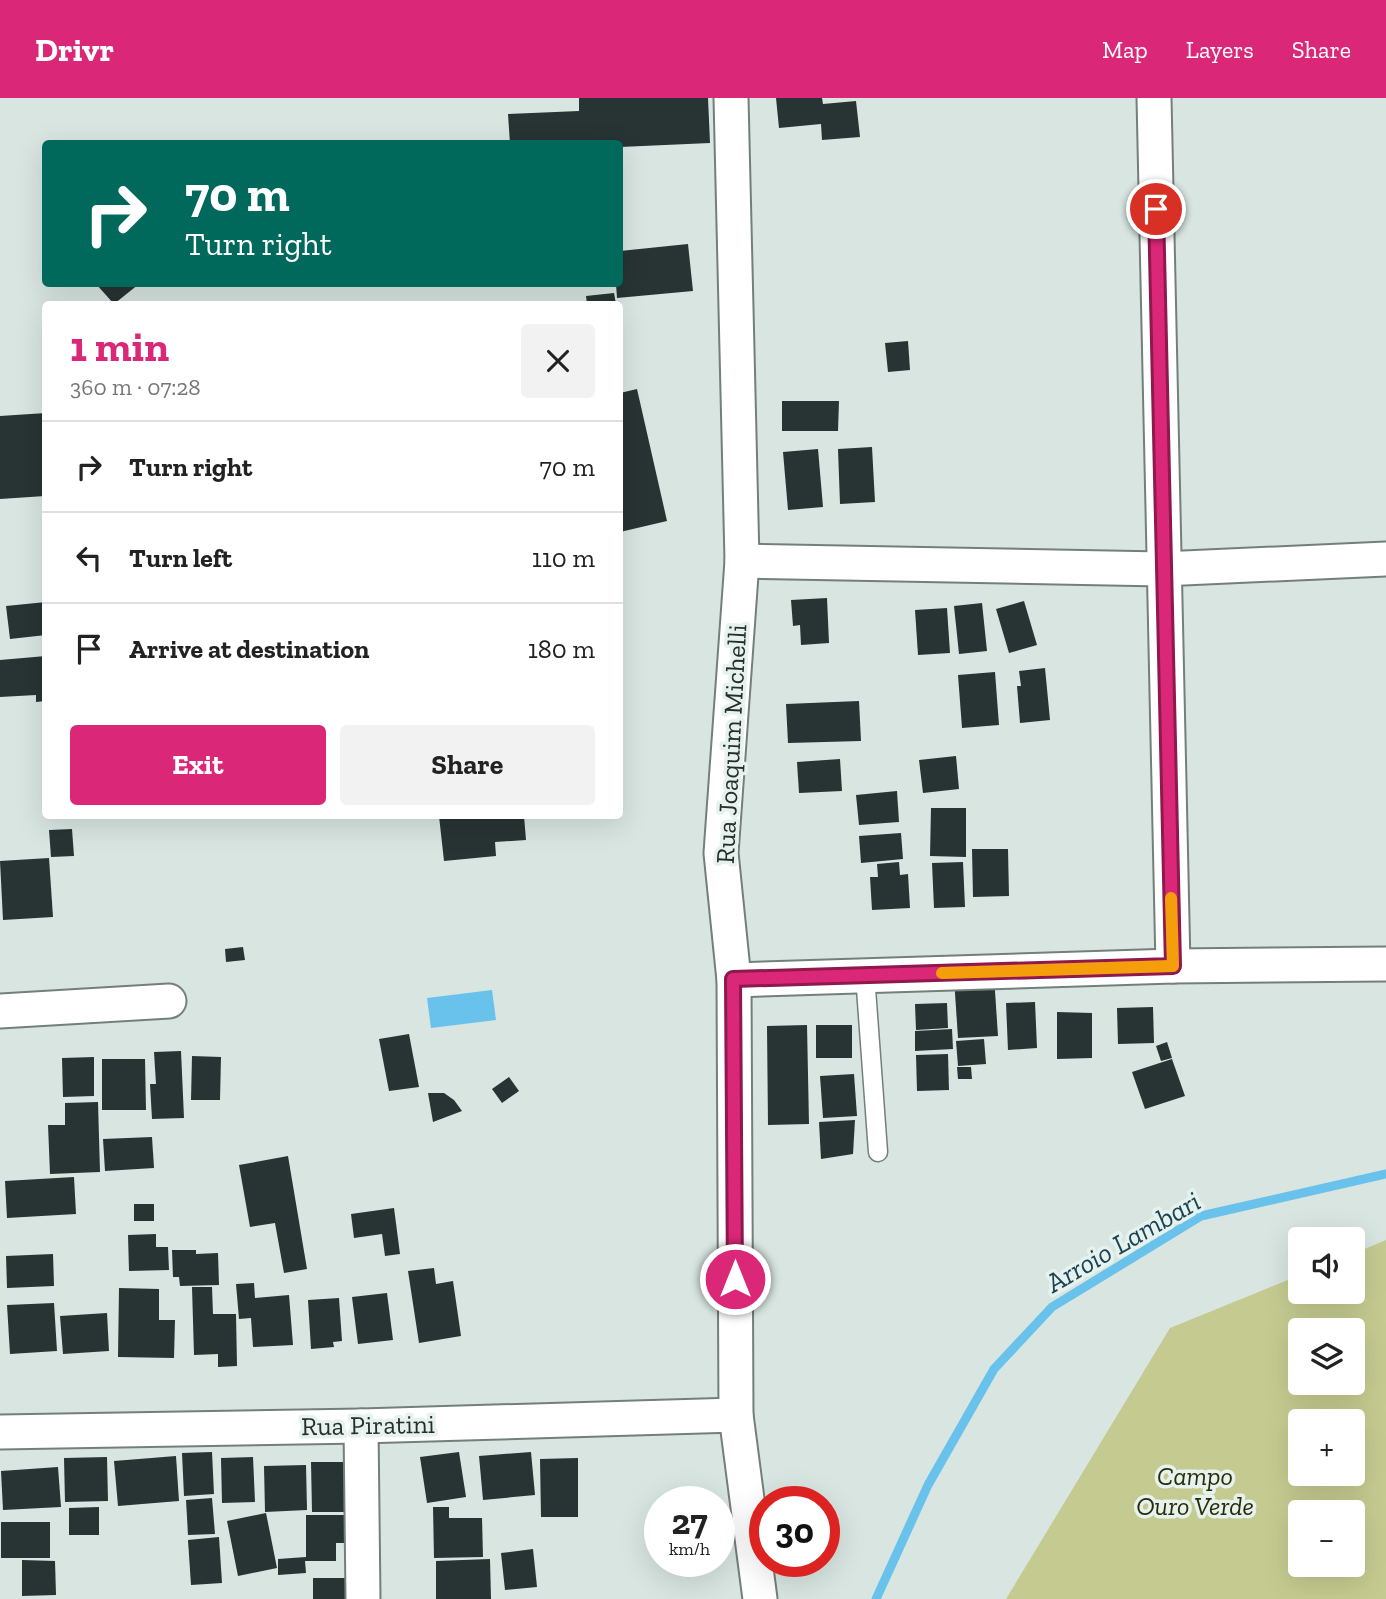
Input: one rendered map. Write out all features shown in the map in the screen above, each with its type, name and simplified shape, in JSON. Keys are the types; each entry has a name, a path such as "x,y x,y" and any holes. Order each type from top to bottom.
{"street":[{"name":"Rua Joaquim Michelli","path":"732,98 742,561 722,853 733,979 736,1415 760,1599"},
{"path":"1154,98 1162,569 1173,966"},
{"path":"742,561 1162,569 1386,559"},
{"path":"733,979 1173,966 1386,964"},
{"path":"0,1010 169,1001"},
{"name":"Rua Piratini","path":"0,1432 361,1426 736,1415"},
{"path":"361,1426 363,1599"}],"lane":[{"path":"865,975 878,1152"}],"green space":[{"name":"Campo Ouro Verde","path":"1386,1240 1386,1599 1006,1599 1170,1328 1288,1280 1288,1304 1365,1304 1365,1249"}],"water":[{"path":"492,990 496,1020 431,1028 427,998"}],"building":[{"path":"579,98 708,98 710,143 623,147 623,140 510,140 508,114 579,111"},
{"path":"776,98 822,98 823,104 856,101 860,137 822,140 821,124 779,128"},
{"path":"688,244 693,291 617,298 616,287 623,287 623,251"},
{"path":"99,287 135,287 118,301 111,301"},
{"path":"614,293 615,301 587,301 586,296"},
{"path":"908,341 910,370 888,372 885,343"},
{"path":"637,389 667,521 623,531 623,392"},
{"path":"782,401 839,401 838,431 782,431"},
{"path":"42,413 42,496 0,499 0,416"},
{"path":"872,447 875,502 840,504 838,449"},
{"path":"818,449 823,507 788,510 783,452"},
{"path":"827,598 829,643 801,645 800,625 793,626 791,600"},
{"path":"1024,601 1037,645 1009,653 996,609"},
{"path":"42,602 42,635 10,639 6,606"},
{"path":"982,603 987,651 959,654 954,606"},
{"path":"947,608 950,653 918,655 915,610"},
{"path":"42,656 42,701 36,702 36,695 0,697 0,660"},
{"path":"1045,668 1050,720 1020,723 1017,686 1021,686 1019,671"},
{"path":"995,672 999,725 962,728 958,675"},
{"path":"859,701 861,741 788,743 786,704"},
{"path":"956,756 959,789 923,793 919,760"},
{"path":"840,759 842,791 799,793 797,762"},
{"path":"897,791 899,822 859,825 856,795"},
{"path":"931,808 966,808 966,857 930,856"},
{"path":"439,819 524,819 526,840 495,842 496,856 444,861"},
{"path":"72,829 74,856 51,857 49,830"},
{"path":"901,833 903,859 861,863 859,836"},
{"path":"972,849 1008,849 1009,896 973,897"},
{"path":"49,858 53,917 3,920 0,861"},
{"path":"899,862 900,875 908,874 910,908 872,910 870,877 878,877 877,864"},
{"path":"963,862 965,907 934,908 932,863"},
{"path":"243,947 245,960 226,962 225,949"},
{"path":"994,976 998,1036 958,1038 954,978"},
{"path":"1035,1002 1037,1048 1008,1050 1006,1003"},
{"path":"947,1003 948,1028 916,1030 915,1004"},
{"path":"1153,1007 1154,1043 1118,1044 1117,1008"},
{"path":"1057,1012 1092,1013 1092,1058 1057,1059"},
{"path":"807,1025 809,1124 768,1125 767,1026"},
{"path":"816,1025 852,1025 852,1058 816,1058"},
{"path":"952,1029 953,1049 915,1051 915,1031"},
{"path":"409,1034 419,1087 389,1091 379,1039"},
{"path":"984,1039 986,1064 958,1066 956,1041"},
{"path":"1167,1042 1172,1058 1161,1061 1156,1046"},
{"path":"181,1051 184,1118 152,1119 150,1084 156,1084 154,1052"},
{"path":"948,1054 949,1090 917,1091 916,1055"},
{"path":"192,1056 221,1057 220,1100 191,1100"},
{"path":"94,1057 94,1096 63,1097 62,1058"},
{"path":"102,1059 145,1059 146,1110 102,1110"},
{"path":"1172,1059 1185,1096 1145,1109 1132,1072"},
{"path":"957,1067 971,1067 972,1079 958,1079"},
{"path":"854,1074 857,1116 823,1118 820,1076"},
{"path":"509,1077 519,1091 502,1103 492,1089"},
{"path":"428,1093 444,1093 454,1100 462,1111 433,1122"},
{"path":"98,1102 100,1172 50,1174 48,1125 65,1125 65,1103"},
{"path":"855,1120 853,1154 821,1159 819,1122"},
{"path":"152,1137 154,1168 105,1171 103,1139"},
{"path":"288,1156 307,1269 284,1273 275,1223 250,1227 239,1165"},
{"path":"74,1177 76,1214 7,1218 5,1181"},
{"path":"134,1204 154,1204 154,1221 134,1221"},
{"path":"394,1208 400,1254 385,1256 382,1234 354,1238 351,1214"},
{"path":"156,1234 156,1247 168,1247 169,1270 129,1271 128,1235"},
{"path":"172,1250 196,1250 196,1254 218,1253 219,1285 180,1286 179,1277 173,1277"},
{"path":"53,1254 54,1286 7,1288 6,1256"},
{"path":"434,1268 436,1284 453,1281 461,1336 419,1343 408,1271"},
{"path":"254,1283 255,1298 289,1295 293,1345 253,1347 251,1318 239,1319 236,1284"},
{"path":"192,1287 212,1287 213,1314 236,1314 237,1366 218,1367 218,1354 194,1355"},
{"path":"119,1288 159,1289 159,1320 175,1320 174,1358 118,1357"},
{"path":"387,1293 393,1340 358,1344 352,1297"},
{"path":"339,1298 342,1341 333,1342 334,1347 311,1349 308,1300"},
{"path":"54,1303 57,1351 10,1354 7,1305"},
{"path":"107,1313 109,1351 63,1354 60,1316"},
{"path":"212,1452 214,1494 184,1496 182,1453"},
{"path":"459,1452 466,1497 427,1503 420,1457"},
{"path":"531,1452 535,1495 483,1500 479,1456"},
{"path":"176,1456 179,1501 118,1506 114,1461"},
{"path":"107,1457 108,1501 65,1502 64,1458"},
{"path":"253,1457 255,1502 222,1503 221,1458"},
{"path":"578,1458 578,1517 541,1517 540,1459"},
{"path":"311,1462 354,1462 354,1512 312,1512"},
{"path":"306,1465 307,1510 265,1512 264,1466"},
{"path":"58,1467 61,1507 3,1510 1,1471"},
{"path":"212,1498 215,1534 188,1535 186,1500"},
{"path":"99,1507 99,1535 69,1535 69,1508"},
{"path":"433,1507 449,1507 449,1518 482,1518 483,1557 434,1558"},
{"path":"266,1513 277,1568 238,1576 227,1521"},
{"path":"306,1515 357,1515 357,1543 336,1543 336,1561 305,1561 306,1573 278,1575 278,1559 306,1557"},
{"path":"1,1522 50,1522 50,1558 1,1558"},
{"path":"219,1537 222,1583 191,1585 188,1540"},
{"path":"533,1549 537,1587 505,1590 501,1553"},
{"path":"490,1559 491,1599 436,1599 436,1561"},
{"path":"22,1560 55,1561 56,1595 22,1596"},
{"path":"313,1578 354,1578 354,1599 313,1599"}],"waterway":[{"name":"Arroio Lambari","path":"876,1599 928,1485 994,1369 1052,1307 1201,1216 1386,1174"}],"slow traffic":[{"path":"942,973 1173,966 1171,898"}],"route":[{"path":"735,1279 733,979 1173,966 1156,209"}]}
